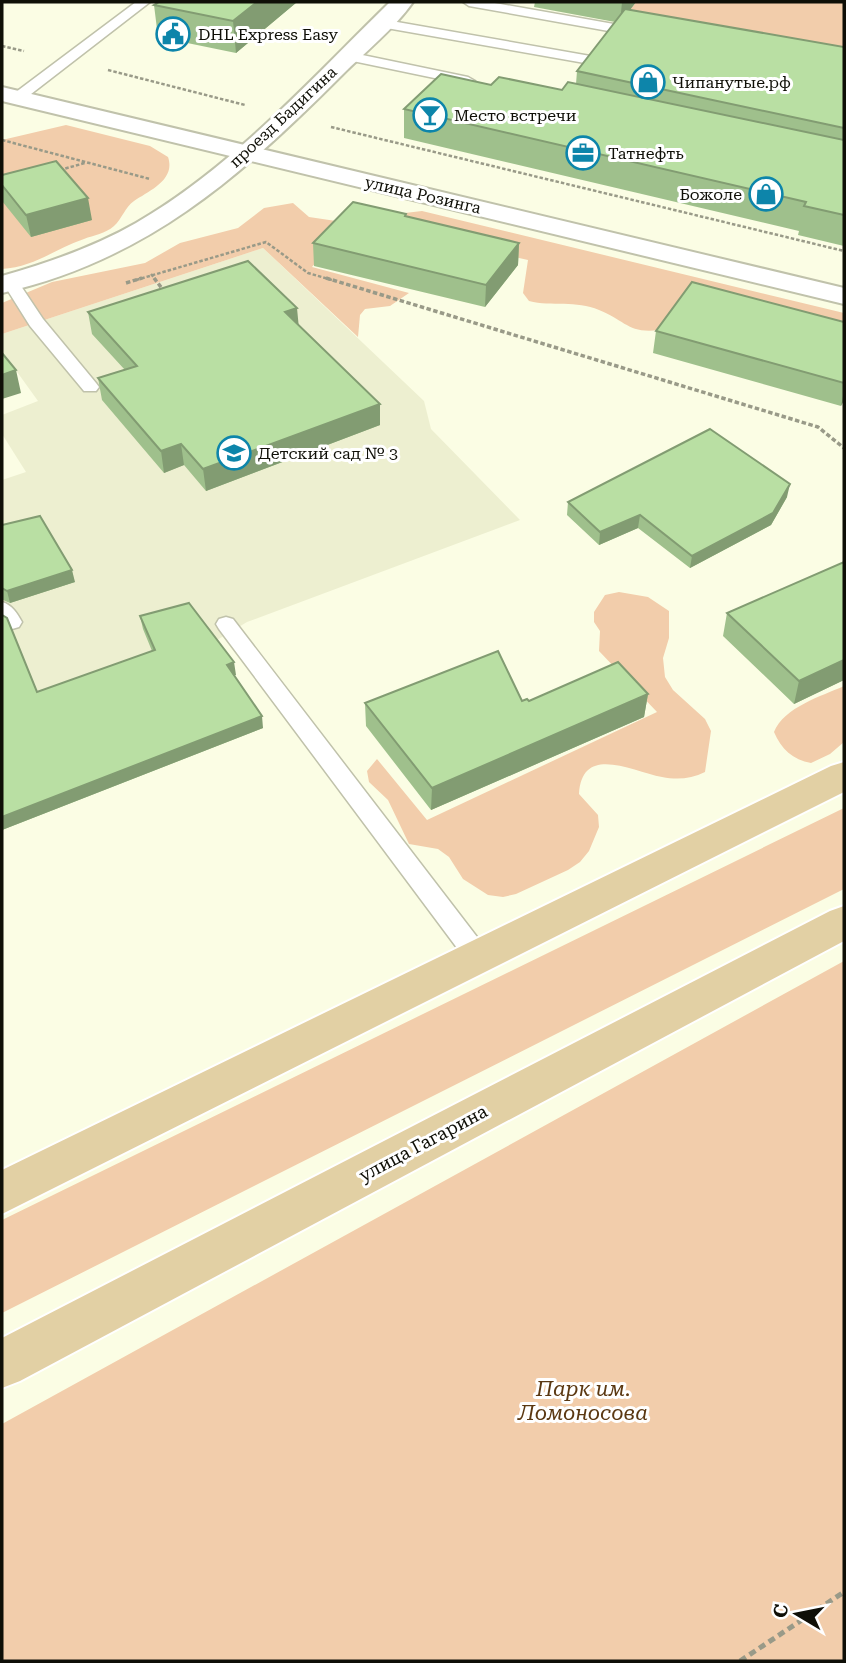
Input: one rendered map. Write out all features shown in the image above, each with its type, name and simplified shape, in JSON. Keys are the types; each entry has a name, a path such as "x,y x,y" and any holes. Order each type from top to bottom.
{"main road":[{"path":"2,1193 844,776"},
{"name":"улица Гагарина","path":"2,1364 844,922"}],"street":[{"name":"проезд Бадигина","path":"6,284 52,271 130,237 163,218 248,153 402,2"},
{"name":"улица Розинга","path":"9,96 844,296"}],"lane":[{"path":"9,96 67,60 144,2"},
{"path":"469,2 657,36"},
{"path":"380,23 596,61"},
{"path":"348,56 484,85"},
{"path":"6,284 90,387"},
{"path":"226,624 478,957"}],"path":[{"path":"2,46 844,251"},
{"path":"2,140 159,181"},
{"path":"440,199 475,161"},
{"path":"50,172 86,162"},
{"path":"124,284 266,242 307,273 818,427 844,448"},
{"path":"150,275 155,263"},
{"path":"150,275 167,294"},
{"path":"740,1661 844,1592"}],"shaded area":[{"name":"Детский сад № 3","path":"263,248 424,401 431,429 520,520 247,622 212,643 2,718 2,480 26,472 2,434 2,415 38,401 2,351 2,334"}],"green space":[{"path":"636,2 844,2 844,59 620,23"},
{"path":"66,125 150,146 168,157 168,172 160,184 131,204 117,223 107,231 24,265 2,269 2,140"},
{"path":"293,203 309,217 336,221 422,211 844,313 844,342 640,330 590,307 529,301 523,293 528,260 352,221 312,267 409,293 390,306 365,309 360,315 358,337 263,248 2,334 2,303 52,282 145,263 180,243 238,228 264,208"},
{"path":"619,592 648,597 669,611 669,638 663,658 665,677 673,690 705,719 711,731 705,772 673,778 611,764 589,769 582,778 579,794 598,815 599,827 589,851 580,862 568,870 516,894 503,897 488,895 463,879 449,857 438,849 409,844 388,800 369,782 367,771 377,759 427,820 657,712 599,651 600,631 594,622 594,612 605,595"},
{"path":"844,686 844,742 830,754 811,763 788,753 774,732 779,723 804,703"},
{"path":"844,808 844,889 2,1313 2,1220"},
{"name":"Парк им. Ломоносова","path":"844,961 844,1661 2,1661 2,1424"}],"building":[{"path":"159,2 257,2 233,21 154,5"},
{"path":"625,9 844,47 844,128 577,71"},
{"path":"441,74 491,85 499,77 562,90 568,82 844,140 844,215 804,206 806,202 404,109"},
{"path":"56,161 88,198 26,215 2,185 2,175"},
{"path":"353,202 519,243 486,285 313,243"},
{"path":"248,261 297,308 285,312 380,404 203,469 181,444 161,451 98,378 137,366 88,312"},
{"path":"692,282 844,322 844,383 656,331"},
{"path":"2,353 16,370 2,375"},
{"path":"710,429 790,484 773,513 692,556 640,515 600,532 568,502"},
{"path":"40,516 72,570 7,591 2,588 2,525"},
{"path":"844,562 844,660 799,681 727,613"},
{"path":"189,603 234,662 227,665 262,716 2,817 2,615 7,618 37,692 155,650 140,616"},
{"path":"498,651 522,701 529,701 618,662 648,694 432,788 365,703"}],"place":[{"name":"DHL Express Easy","path":"173,34"},
{"name":"Чипанутые.рф","path":"648,82"},
{"name":"Место встречи","path":"430,115"},
{"name":"Татнефть","path":"583,153"},
{"name":"Божоле","path":"766,194"},
{"name":"Детский сад № 3","path":"234,453"}]}
